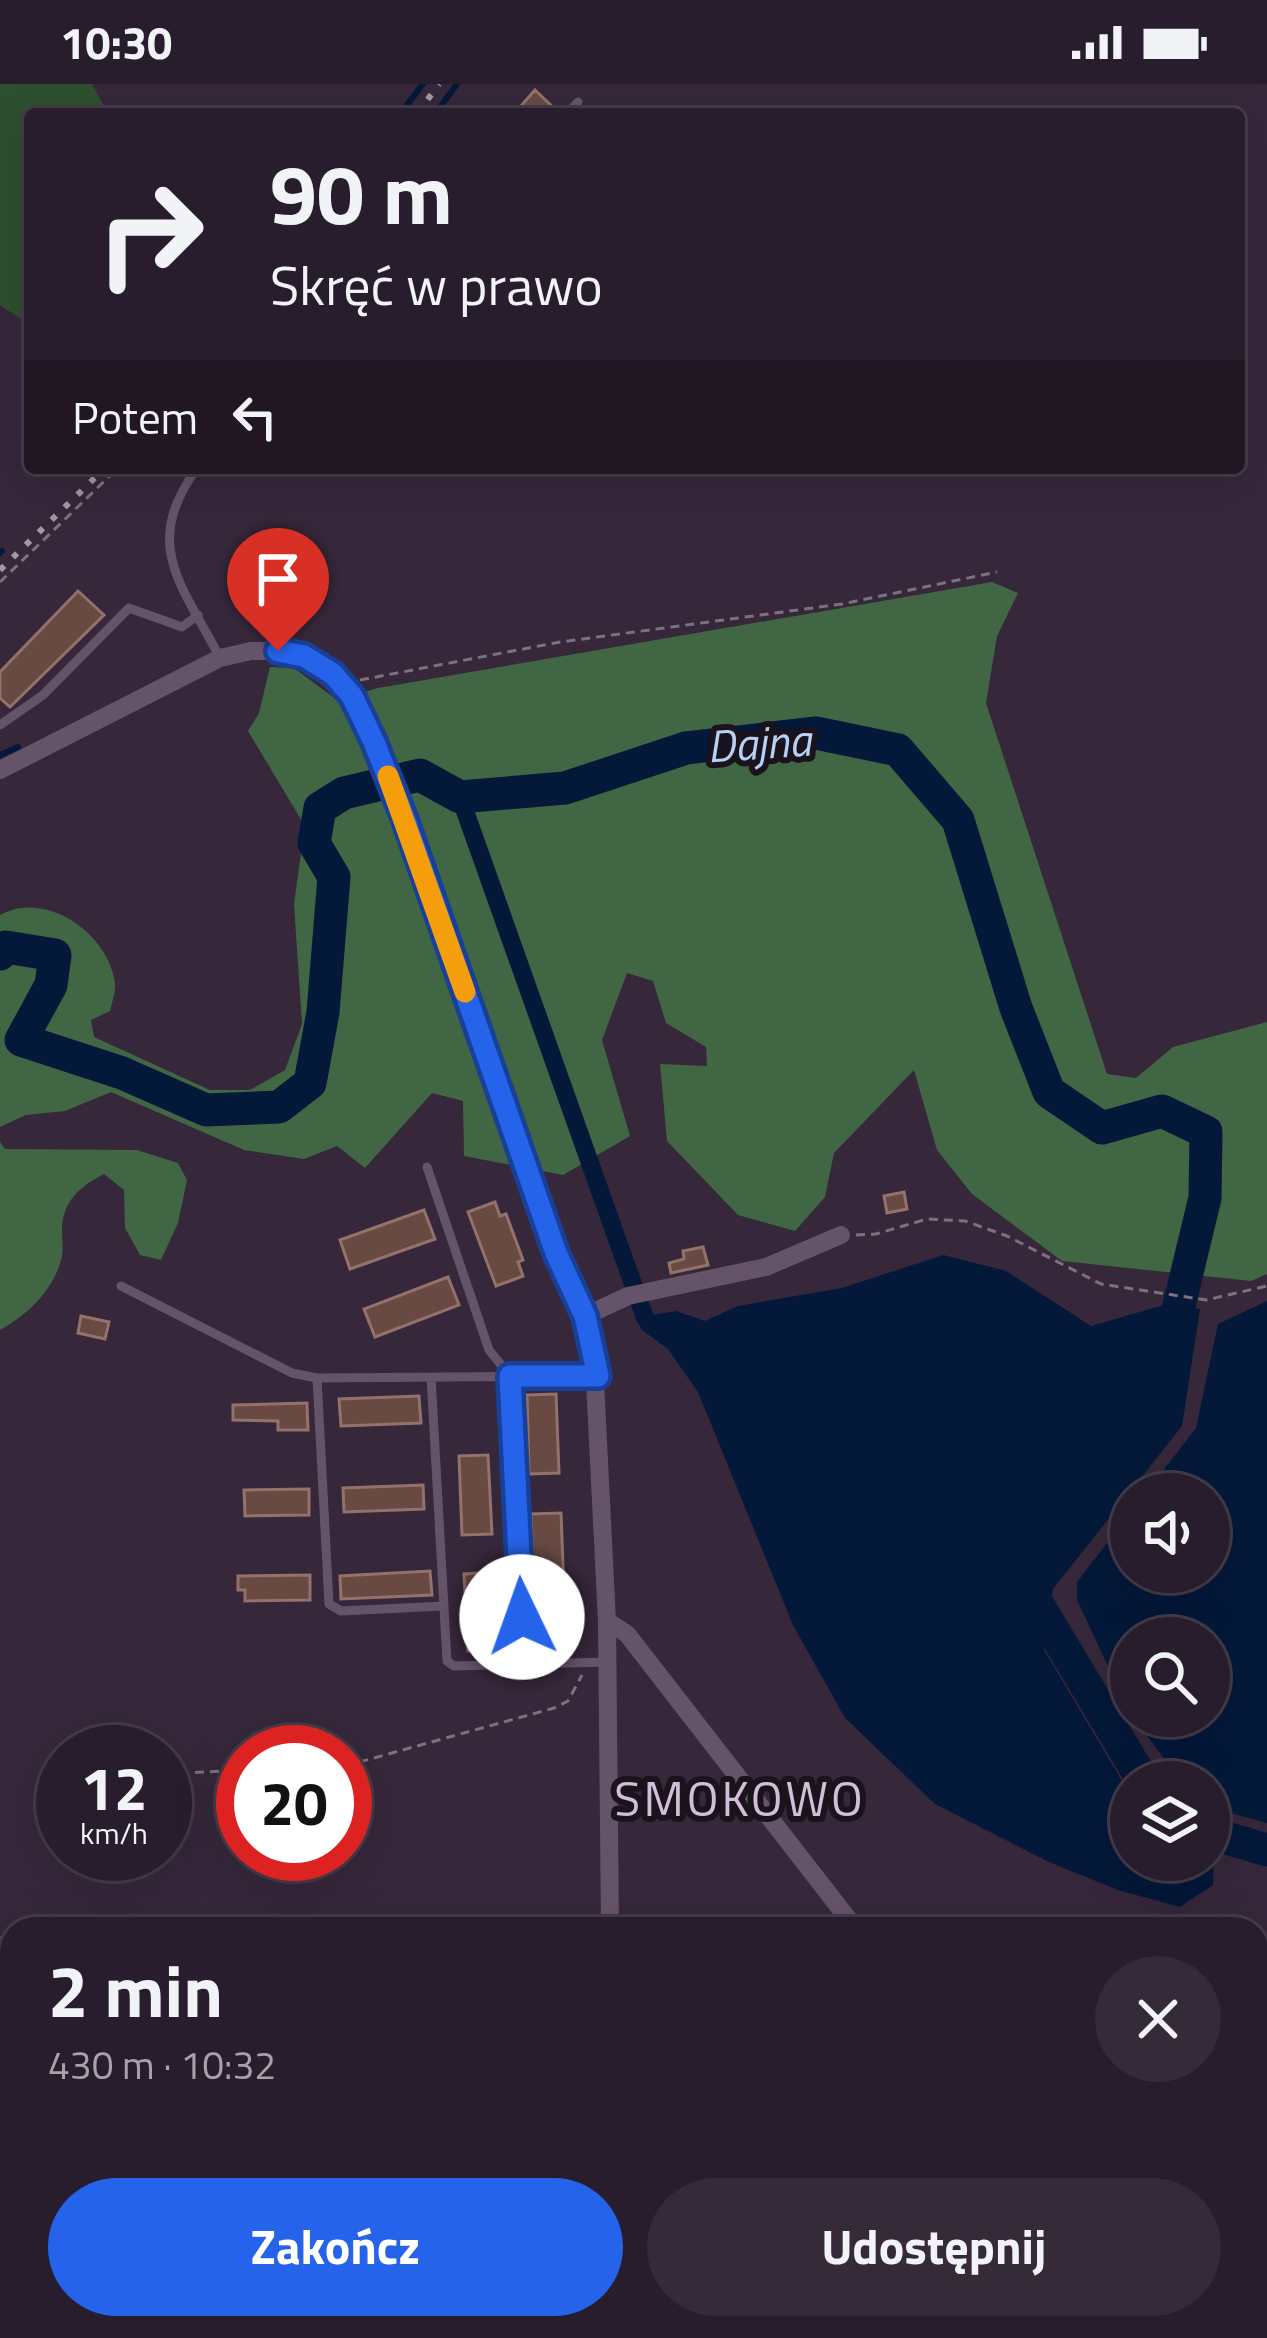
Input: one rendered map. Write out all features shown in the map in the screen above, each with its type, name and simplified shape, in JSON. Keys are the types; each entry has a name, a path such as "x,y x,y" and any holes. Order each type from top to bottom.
{"street":[{"path":"0,770 220,658 251,651 304,656 352,696 405,820 556,1253 585,1316 598,1376 608,1621 598,1662 609,1917"},
{"path":"585,1316 628,1296 766,1267 841,1235"},
{"path":"608,1621 627,1634 847,1917"}],"lane":[{"path":"572,108 578,102"},
{"path":"193,474 172,509 167,538 175,570 220,658"},
{"path":"0,725 43,695 129,608 182,627 198,615"},
{"path":"427,1167 489,1350 510,1376 522,1617"},
{"path":"122,1286 292,1373 317,1378 598,1376"},
{"path":"431,1377 447,1661 454,1666 598,1662"},
{"path":"317,1378 329,1604 341,1611 444,1606"}],"path":[{"path":"0,582 112,474"},
{"path":"343,685 560,642 842,604 997,572"},
{"path":"841,1235 876,1234 927,1219 965,1221 1007,1236 1101,1284 1206,1300 1267,1286"},
{"path":"372,1759 554,1708 568,1701 598,1662"}],"green space":[{"path":"0,84 92,84 105,108 24,108 24,321 0,305"},
{"path":"992,582 1018,593 997,636 986,703 1107,1074 1136,1078 1173,1047 1267,1022 1267,1274 1251,1281 1062,1261 972,1194 937,1150 914,1070 834,1153 825,1197 795,1231 738,1215 667,1141 660,1064 707,1066 706,1047 666,1023 653,981 627,973 602,1040 630,1136 563,1175 464,1156 463,1101 432,1093 365,1168 337,1146 304,1159 244,1150 111,1092 65,1111 26,1115 0,1127 0,915 18,908 55,912 88,933 101,948 115,989 110,1011 91,1020 94,1037 210,1090 250,1090 285,1070 302,1024 294,904 305,826 248,731 259,713 270,667 294,668 337,700 378,688"},
{"path":"0,1142 5,1149 137,1150 178,1163 187,1180 178,1223 161,1260 140,1255 125,1228 124,1190 104,1174 69,1204 63,1221 62,1257 52,1282 29,1310 0,1330"}],"water":[{"path":"943,1255 1006,1271 1091,1326 1164,1305 1200,1309 1182,1426 1145,1473 1110,1473 1110,1517 1053,1589 1044,1650 1110,1761 1110,1881 1213,1881 1180,1907 1118,1890 1049,1862 935,1804 845,1718 793,1625 698,1392 668,1349 642,1330 635,1318 676,1311 705,1321 738,1306 842,1288"},
{"path":"1267,1301 1267,1823 1230,1813 1230,1761 1166,1761 1148,1737 1230,1737 1230,1617 1110,1617 1110,1670 1077,1600 1077,1582 1110,1539 1110,1593 1230,1593 1230,1473 1161,1473 1196,1428 1218,1324"}],"building":[{"path":"535,90 554,108 519,108"},
{"path":"78,591 104,615 10,707 0,698 0,672"},
{"path":"904,1192 907,1209 887,1213 884,1196"},
{"path":"495,1202 500,1216 506,1214 523,1260 518,1262 523,1276 496,1286 468,1212"},
{"path":"424,1210 435,1239 350,1269 340,1240"},
{"path":"703,1247 708,1265 671,1273 669,1263 684,1259 683,1251"},
{"path":"448,1277 459,1305 375,1337 364,1309"},
{"path":"81,1316 109,1322 105,1339 78,1333"},
{"path":"556,1394 559,1473 529,1474 527,1395"},
{"path":"419,1396 421,1423 341,1426 339,1399"},
{"path":"307,1403 308,1430 278,1430 278,1421 233,1420 233,1405"},
{"path":"488,1455 492,1534 462,1535 459,1456"},
{"path":"423,1485 424,1509 344,1512 343,1488"},
{"path":"309,1489 309,1515 245,1516 244,1490"},
{"path":"561,1513 564,1591 534,1592 531,1514"},
{"path":"430,1571 432,1595 341,1599 340,1576"},
{"path":"494,1572 498,1649 468,1651 464,1574"},
{"path":"310,1575 310,1600 245,1601 245,1590 238,1590 238,1576"}],"waterway":[{"path":"405,108 423,84"},
{"path":"439,108 457,84"},
{"name":"Dajna","path":"0,954 6,947 55,955 51,985 21,1040 122,1073 206,1110 279,1107 310,1083 323,1012 334,877 314,843 320,808 344,793 420,775 460,797 565,788 686,748 816,733 898,750 958,820 1016,1008 1049,1092 1102,1128 1162,1111 1206,1132 1205,1198 1168,1351"},
{"path":"0,755 18,747"},
{"path":"460,797 644,1315"},
{"name":"Dajna","path":"1037,1582 1032,1595 1131,1761"},
{"name":"Dajna","path":"1230,1839 1267,1850"}],"railway":[{"path":"421,108 439,84"},
{"path":"0,570 99,474"}],"slow traffic":[{"path":"388,776 465,992"}],"district":[{"name":"SMOKOWO","path":"740,1799"}],"route":[{"path":"278,651 304,656 333,674 352,696 374,742 556,1253 593,1341 598,1376 510,1376 522,1617"}]}
